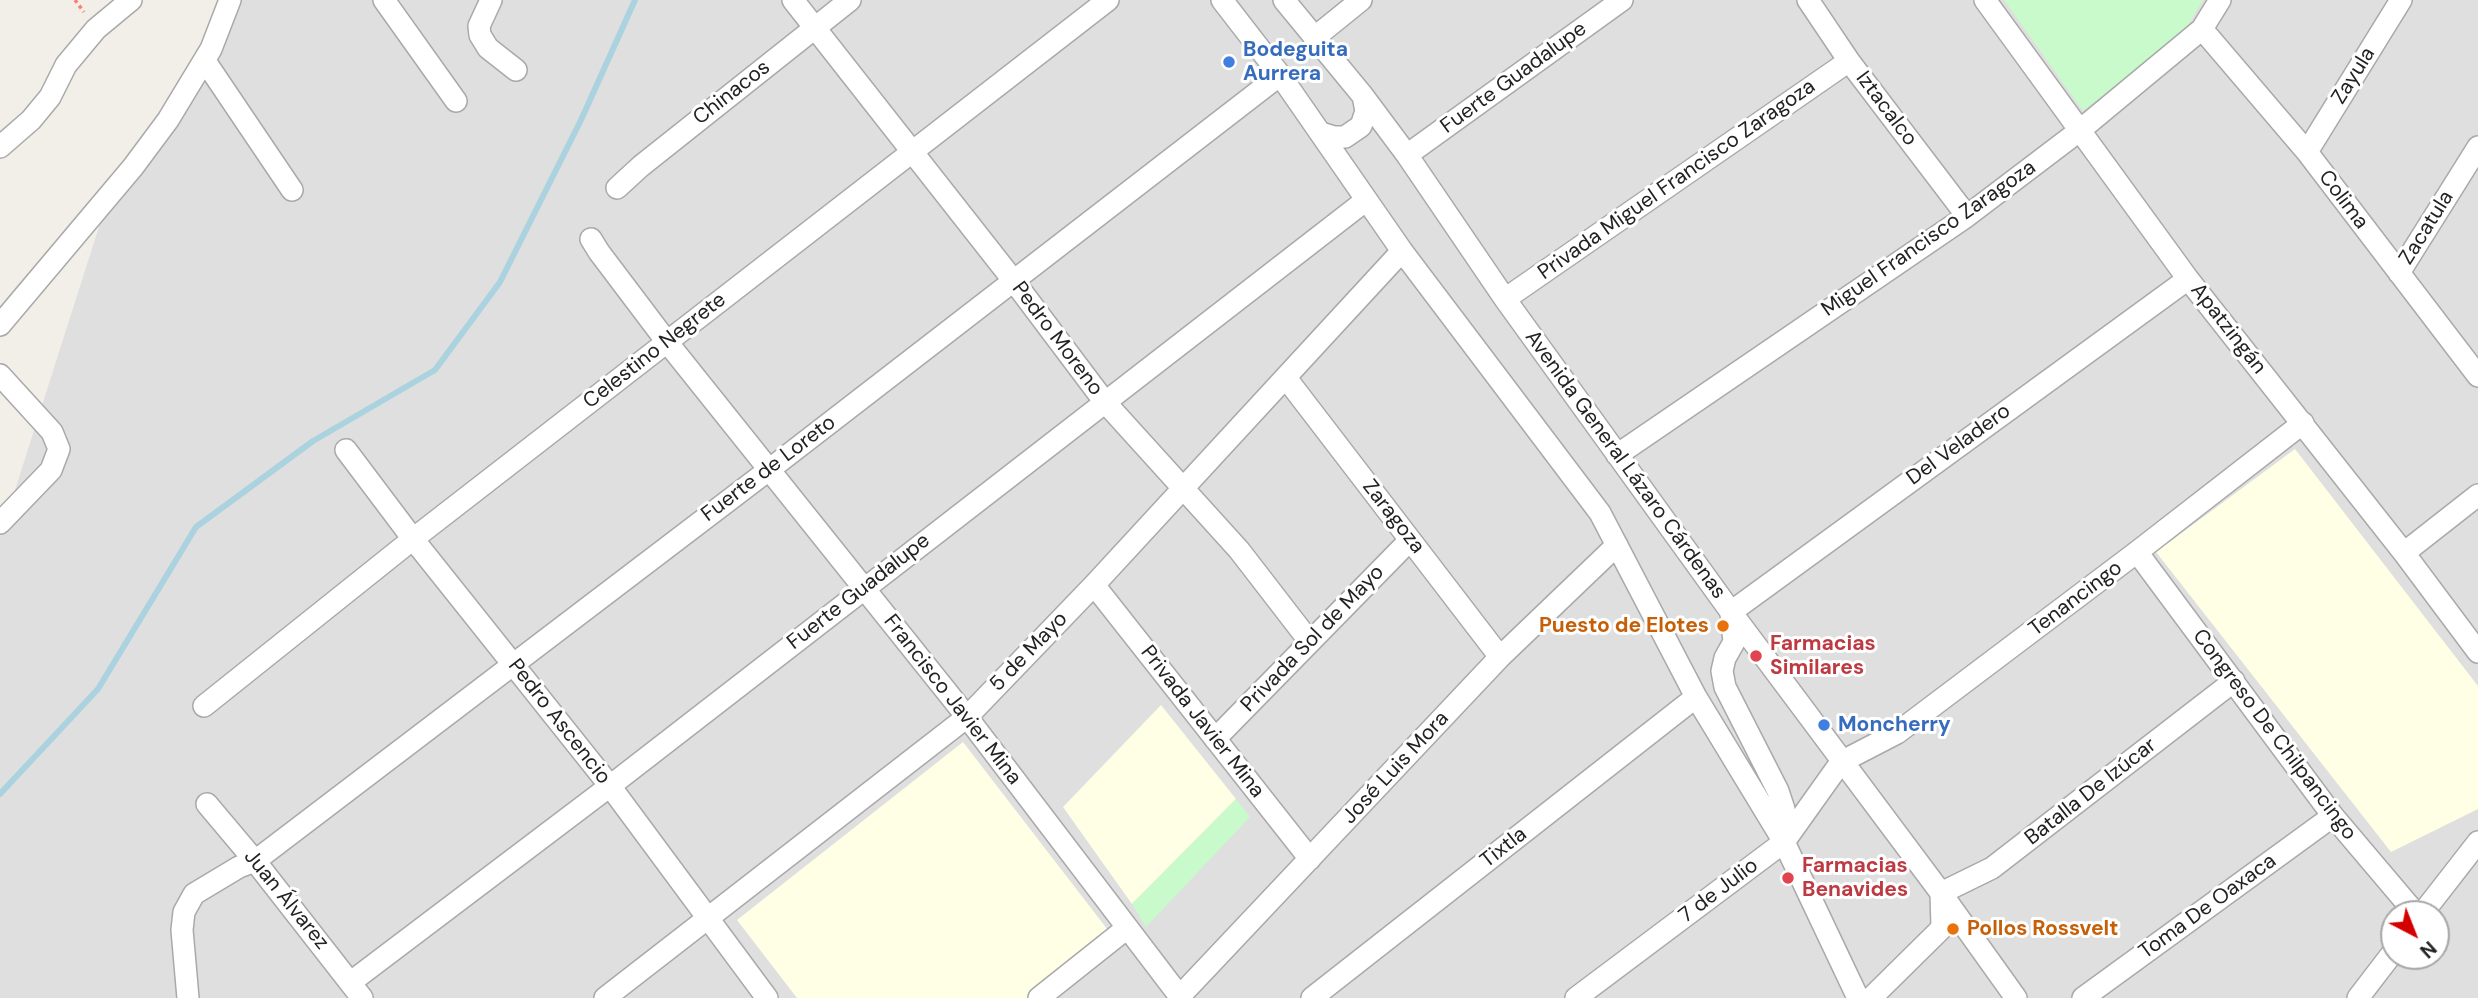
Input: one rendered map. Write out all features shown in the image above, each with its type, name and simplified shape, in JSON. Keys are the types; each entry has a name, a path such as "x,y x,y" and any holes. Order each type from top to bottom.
{"street":[{"path":"0,147 31,120 50,97 66,65 96,29 131,0"},
{"path":"0,325 133,167 167,120 205,61 230,0"},
{"path":"384,0 456,102"},
{"path":"491,0 480,26 480,35 488,48 516,70"},
{"name":"Pedro Moreno","path":"793,0 1013,280 1104,401 1238,550 1310,642"},
{"name":"Chinacos","path":"617,188 850,0"},
{"name":"Celestino Negrete","path":"204,706 413,539 1108,0"},
{"path":"1222,0 1321,133 1402,251 1600,513 1696,697 1784,842 1858,998"},
{"name":"Avenida General Lázaro Cárdenas","path":"1284,0 1363,96 1407,155 1505,299 1617,455 2017,998"},
{"path":"1314,38 1361,0"},
{"name":"Fuerte Guadalupe","path":"1407,155 1622,0"},
{"name":"Iztacalco","path":"1808,0 1850,61 1967,216"},
{"name":"Apatzingán","path":"1985,0 2188,279 2404,553 2478,652"},
{"name":"Miguel Francisco Zaragoza","path":"1617,455 1967,216 2079,131 2202,29 2220,0"},
{"name":"Zayula","path":"2307,152 2401,0"},
{"name":"Colima","path":"2202,29 2307,152 2478,376"},
{"path":"205,61 292,190"},
{"name":"Privada Miguel Francisco Zaragoza","path":"1505,299 1850,61"},
{"name":"Fuerte de Loreto","path":"188,998 184,912 194,894 239,867 255,861 770,469 1279,75"},
{"path":"1321,133 1334,137 1345,136 1361,126 1366,111 1363,96"},
{"name":"Zacatula","path":"2399,273 2478,147"},
{"name":"Fuerte Guadalupe","path":"357,990 610,786 864,587 1366,201"},
{"name":"Francisco Javier Mina","path":"591,239 667,342 967,717 1181,997"},
{"name":"5 de Mayo","path":"605,998 967,717 1094,585 1402,251"},
{"name":"Del Veladero","path":"1731,612 2188,279"},
{"path":"0,374 52,432 59,449 51,470 0,523"},
{"name":"Zaragoza","path":"1286,378 1500,657"},
{"name":"Tenancingo","path":"1841,762 1897,733 2302,424"},
{"name":"Pedro Ascencio","path":"346,450 413,539 610,786 768,998"},
{"path":"2404,553 2478,495"},
{"name":"Privada Sol de Mayo","path":"1216,739 1410,540"},
{"name":"José Luis Mora","path":"1181,997 1500,657 1617,545"},
{"name":"Congreso De Chilpancingo","path":"2137,552 2333,816 2404,900"},
{"name":"Privada Javier Mina","path":"1094,585 1310,859"},
{"path":"1731,612 1734,642 1725,658 1722,671 1725,687 1778,791 1784,809 1784,842"},
{"name":"Batalla De Izúcar","path":"1941,893 1992,868 2234,681"},
{"name":"Tixtla","path":"1312,998 1696,697"},
{"name":"7 de Julio","path":"1576,998 1784,842 1841,762"},
{"name":"Juan Álvarez","path":"207,804 357,990"},
{"name":"Toma De Oaxaca","path":"2083,998 2333,816"},
{"path":"2433,900 2478,842"},
{"path":"1871,998 1942,928 1941,893"},
{"path":"1039,998 1127,928"},
{"path":"2358,998 2380,969"}],"shaded area":[{"path":"231,0 2478,0 2478,998 0,998 0,537 112,186 190,89"},
{"path":"2295,449 2478,686 2478,809 2391,852 2156,552"},
{"path":"1161,705 1236,799 1132,904 1063,807"},
{"path":"963,742 1111,934 1030,998 797,998 737,920"}],"green space":[{"path":"2004,0 2203,0 2186,29 2083,111"},
{"path":"1236,799 1250,817 1146,927 1132,904"}],"waterway":[{"path":"0,794 98,689 196,527 313,441 435,370 500,282 581,120 635,0"}],"place":[{"name":"Bodeguita Aurrera","path":"1229,62"},
{"name":"Puesto de Elotes","path":"1723,626"},
{"name":"Farmacias Similares","path":"1756,656"},
{"name":"Moncherry","path":"1824,725"},
{"name":"Farmacias Benavides","path":"1788,878"},
{"name":"Pollos Rossvelt","path":"1953,929"}]}
